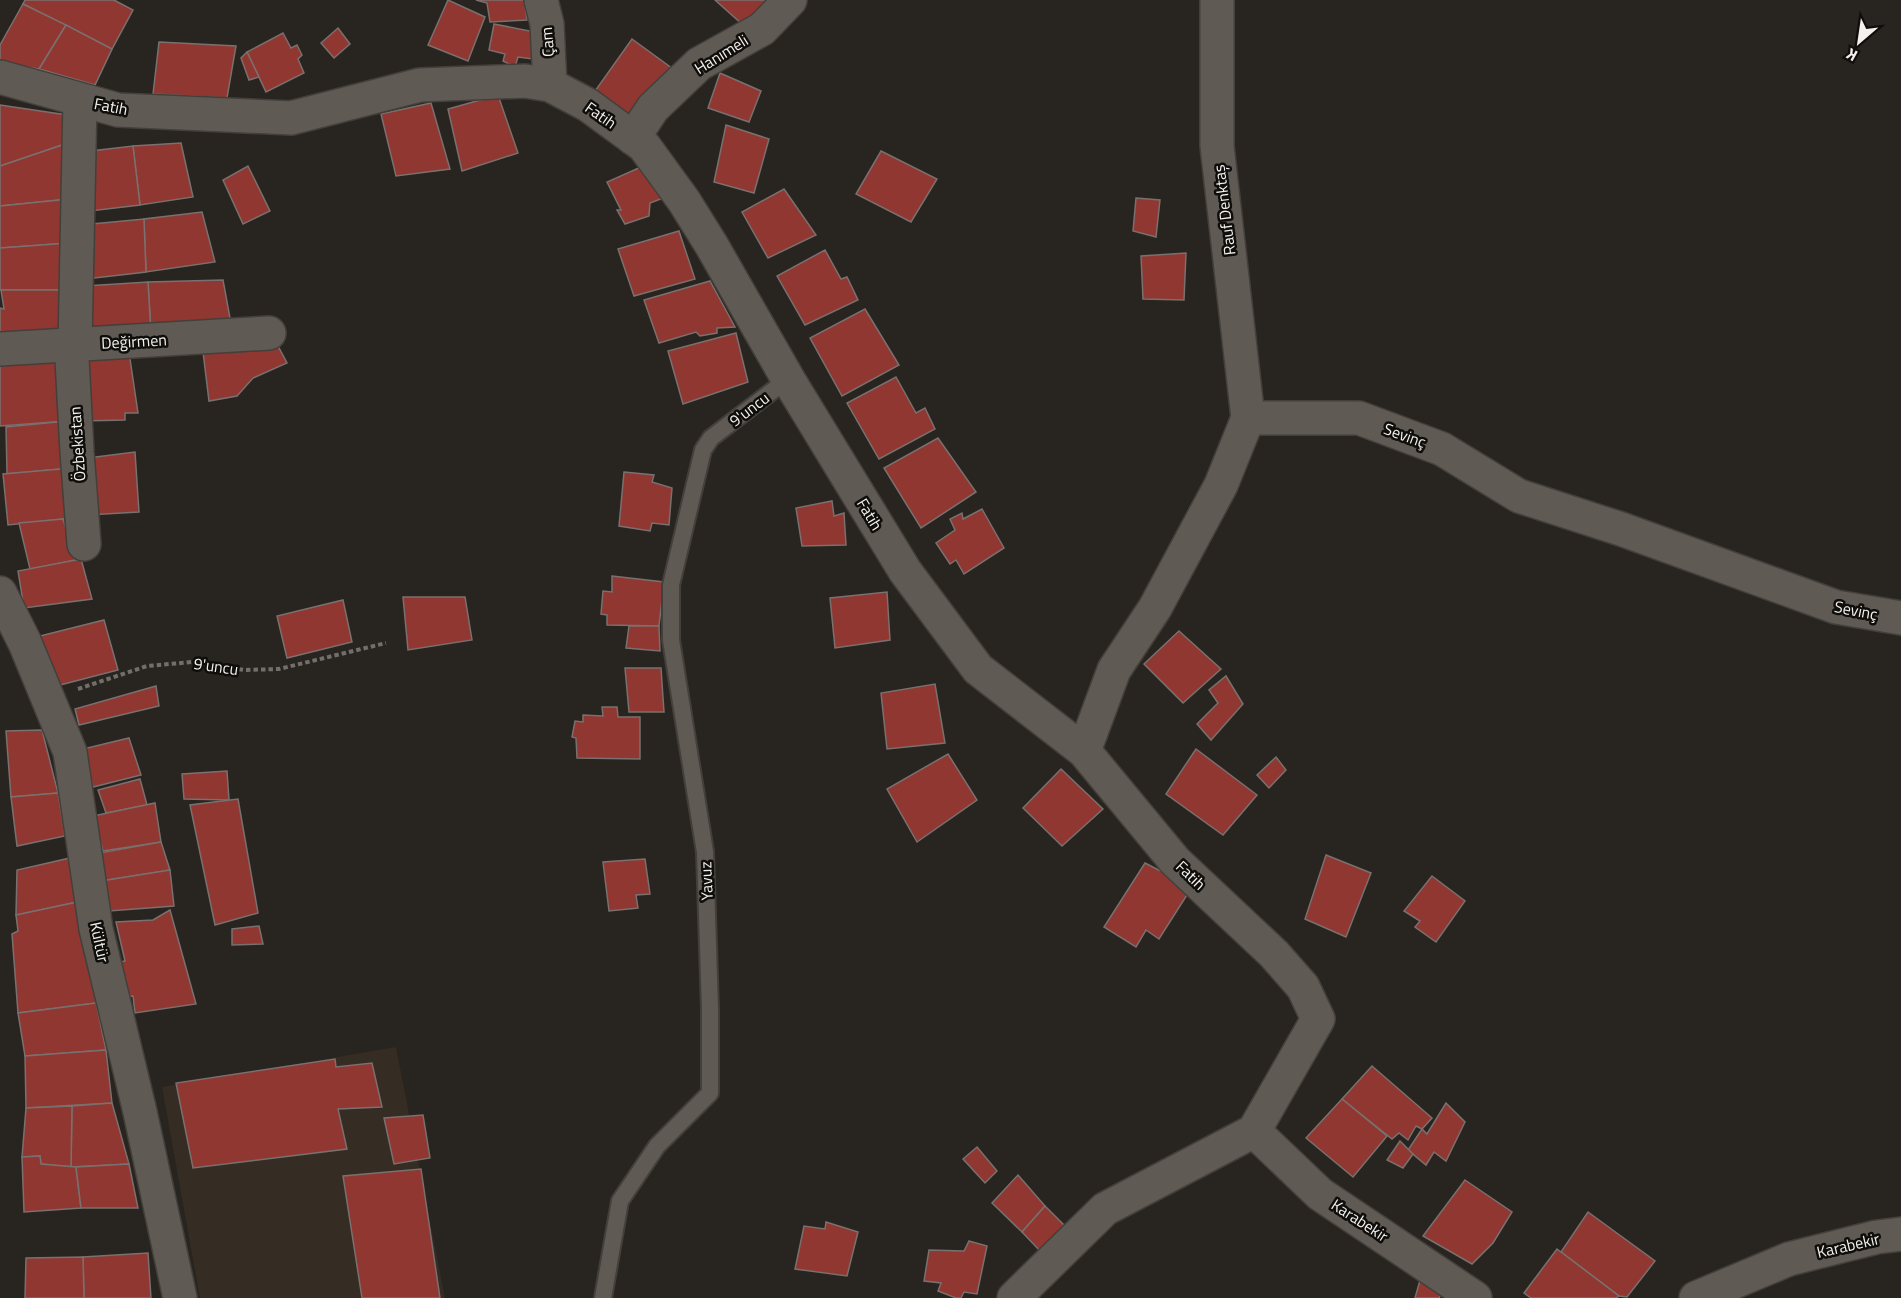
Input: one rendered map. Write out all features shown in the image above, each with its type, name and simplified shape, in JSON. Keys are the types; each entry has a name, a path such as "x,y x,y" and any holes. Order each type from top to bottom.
{"street":[{"name":"Çam","path":"541,0 547,24 550,85"},
{"name":"Hanımeli","path":"633,138 653,108 699,64 762,29 790,0"},
{"name":"Rauf Denktaş","path":"1217,0 1217,146 1248,418"},
{"name":"Fatih","path":"0,77 118,110 291,118 420,85 525,81 550,85 588,105 644,146 684,201 712,246 788,379 905,571 978,669 1084,751 1175,861 1274,954 1303,987 1318,1019 1254,1131"},
{"name":"Özbekistan","path":"80,100 75,345 72,359 84,544"},
{"name":"Değirmen","path":"0,349 269,333"},
{"name":"Sevinç","path":"1248,418 1359,418 1442,449 1519,496 1621,529 1836,607 1901,618"},
{"path":"1084,751 1114,670 1155,608 1221,485 1248,418"},
{"name":"Kültür","path":"0,593 26,643 70,752 96,929 140,1112 180,1298"},
{"path":"1014,1298 1105,1209 1254,1131"},
{"name":"Karabekir","path":"1254,1131 1320,1194 1476,1298"},
{"name":"Karabekir","path":"1696,1298 1789,1259 1877,1237 1901,1234"}],"lane":[{"name":"9'uncu","path":"711,438 788,379"},
{"name":"Yavuz","path":"603,1298 620,1201 657,1146 710,1094 705,852 671,640 671,585 703,450 711,438"}],"path":[{"name":"9'uncu","path":"50,701 83,687 147,666 192,662 244,670 279,669 386,643"}],"shaded area":[{"path":"396,1047 445,1298 200,1298 162,1087"}],"building":[{"path":"25,0 114,0 133,10 112,49 23,4"},
{"path":"448,0 485,17 468,61 428,45"},
{"path":"476,0 524,0 527,20 490,22 487,3"},
{"path":"715,0 771,0 743,25"},
{"path":"23,4 66,25 39,69 0,63 0,45"},
{"path":"494,24 540,33 533,59 518,57 515,67 503,61 505,54 489,50"},
{"path":"66,25 112,49 95,85 39,69"},
{"path":"338,28 350,44 334,58 321,43"},
{"path":"283,33 291,48 297,45 302,55 298,59 304,73 266,92 247,52"},
{"path":"632,39 673,69 634,121 595,91"},
{"path":"159,42 236,46 227,98 153,94"},
{"path":"247,52 259,77 249,80 241,58"},
{"path":"720,73 761,91 749,122 708,108"},
{"path":"498,95 518,153 462,171 448,109"},
{"path":"431,103 450,169 396,176 381,114"},
{"path":"0,105 67,115 68,143 0,166"},
{"path":"726,125 769,139 754,193 714,182"},
{"path":"68,143 69,199 0,206 0,166"},
{"path":"181,143 193,197 140,205 133,146"},
{"path":"133,146 140,205 90,211 82,152"},
{"path":"881,151 937,179 911,222 856,194"},
{"path":"248,166 270,211 243,224 223,180"},
{"path":"641,167 666,197 650,203 649,216 625,224 617,210 621,210 607,182"},
{"path":"784,189 816,235 768,258 742,212"},
{"path":"1136,198 1160,200 1156,237 1133,231"},
{"path":"69,199 69,243 0,248 0,206"},
{"path":"202,212 215,262 146,272 144,219"},
{"path":"144,219 146,272 86,279 81,225"},
{"path":"679,231 695,279 634,296 618,249"},
{"path":"69,243 66,290 0,290 0,248"},
{"path":"825,250 841,279 847,277 858,300 805,325 777,276"},
{"path":"1186,253 1184,300 1143,299 1141,256"},
{"path":"223,280 232,329 151,333 148,282"},
{"path":"710,281 735,327 717,328 717,333 700,336 696,332 659,343 644,300"},
{"path":"148,282 151,333 89,336 85,286"},
{"path":"1,290 66,290 68,333 0,342 0,308 4,309"},
{"path":"865,309 899,365 842,396 810,338"},
{"path":"736,333 748,382 683,404 668,351"},
{"path":"277,344 287,363 253,378 237,396 209,401 203,352"},
{"path":"60,351 67,421 0,426 0,353"},
{"path":"129,352 138,413 125,413 125,420 82,421 80,360"},
{"path":"896,377 916,413 925,408 935,429 879,459 847,403"},
{"path":"67,421 72,468 7,474 6,427"},
{"path":"938,438 976,492 921,528 884,468"},
{"path":"135,452 139,512 87,515 80,459"},
{"path":"72,468 75,513 63,519 8,525 3,474"},
{"path":"624,472 654,475 652,482 672,488 669,525 652,523 650,531 619,526"},
{"path":"832,501 834,516 844,513 846,545 802,546 796,508"},
{"path":"982,509 1004,548 964,574 956,560 950,564 936,543 955,530 950,519 962,513 963,519"},
{"path":"63,519 76,560 30,569 19,523"},
{"path":"81,559 92,599 24,608 18,571"},
{"path":"612,576 664,582 659,626 607,625 607,615 601,614 603,591 612,592"},
{"path":"887,592 890,640 835,648 830,598"},
{"path":"403,597 465,597 472,640 408,650"},
{"path":"343,600 352,642 287,658 277,616"},
{"path":"104,620 118,670 56,686 40,636"},
{"path":"629,626 659,626 660,651 626,648"},
{"path":"1179,631 1221,669 1183,703 1144,664"},
{"path":"625,668 661,668 664,712 629,712"},
{"path":"1226,676 1243,704 1211,740 1197,724 1218,703 1209,690"},
{"path":"935,684 945,743 887,749 881,693"},
{"path":"156,686 159,706 79,725 75,709"},
{"path":"602,707 617,707 618,717 640,717 640,759 577,758 576,738 572,737 575,721 583,722 583,715 603,716"},
{"path":"42,730 58,793 11,797 6,731"},
{"path":"129,738 141,775 93,787 83,749"},
{"path":"1196,749 1257,795 1223,835 1166,794"},
{"path":"948,754 977,800 917,842 887,789"},
{"path":"1276,757 1286,770 1269,788 1257,775"},
{"path":"1061,769 1103,809 1062,846 1023,808"},
{"path":"227,771 229,800 184,799 182,774"},
{"path":"140,779 147,805 106,813 98,790"},
{"path":"58,793 65,836 17,846 11,797"},
{"path":"238,799 258,913 215,925 190,805"},
{"path":"155,803 161,842 103,851 93,816"},
{"path":"161,842 170,870 101,881 99,853"},
{"path":"1326,855 1371,873 1346,937 1305,919"},
{"path":"70,858 82,901 16,915 17,870"},
{"path":"645,859 650,894 636,895 638,908 609,911 603,862"},
{"path":"1145,863 1192,887 1159,939 1146,930 1136,947 1104,927"},
{"path":"170,870 174,906 109,911 101,881"},
{"path":"1432,876 1465,901 1436,942 1415,927 1420,921 1404,911"},
{"path":"82,901 96,1003 18,1013 12,934 18,931 16,915"},
{"path":"170,910 196,1004 135,1013 133,996 120,997 114,963 125,961 116,922 153,920"},
{"path":"259,926 263,944 232,945 232,929"},
{"path":"96,1003 106,1050 25,1056 18,1013"},
{"path":"106,1050 112,1103 26,1108 25,1056"},
{"path":"335,1059 336,1067 372,1063 382,1107 338,1109 347,1149 193,1168 176,1083"},
{"path":"1372,1066 1432,1118 1422,1129 1416,1126 1408,1140 1399,1133 1392,1139 1342,1099"},
{"path":"1342,1099 1387,1136 1353,1177 1306,1138"},
{"path":"112,1103 129,1164 71,1167 72,1106"},
{"path":"1446,1103 1465,1122 1446,1161 1434,1152 1426,1165 1408,1150 1422,1129 1427,1134"},
{"path":"72,1106 71,1167 41,1164 40,1156 22,1157 26,1108"},
{"path":"423,1115 430,1158 394,1164 384,1118"},
{"path":"1400,1141 1413,1154 1403,1168 1387,1160"},
{"path":"977,1147 997,1171 985,1183 963,1159"},
{"path":"40,1156 41,1164 76,1167 81,1208 24,1212 22,1157"},
{"path":"129,1164 138,1208 81,1208 76,1167"},
{"path":"421,1169 440,1298 362,1298 343,1176"},
{"path":"1018,1175 1045,1206 1022,1232 992,1203"},
{"path":"1465,1180 1512,1212 1493,1243 1472,1264 1423,1236"},
{"path":"1045,1206 1066,1227 1041,1252 1022,1232"},
{"path":"1588,1212 1655,1261 1627,1297 1619,1296 1561,1252"},
{"path":"826,1222 858,1232 847,1276 795,1269 804,1226 825,1229"},
{"path":"969,1241 987,1246 977,1294 964,1292 961,1298 956,1298 938,1291 941,1283 924,1281 929,1250 964,1251"},
{"path":"1557,1249 1619,1296 1616,1298 1531,1298 1524,1293"},
{"path":"148,1253 151,1298 84,1298 83,1257"},
{"path":"83,1257 84,1298 25,1298 26,1258"},
{"path":"1420,1280 1442,1292 1439,1298 1415,1298"}]}
